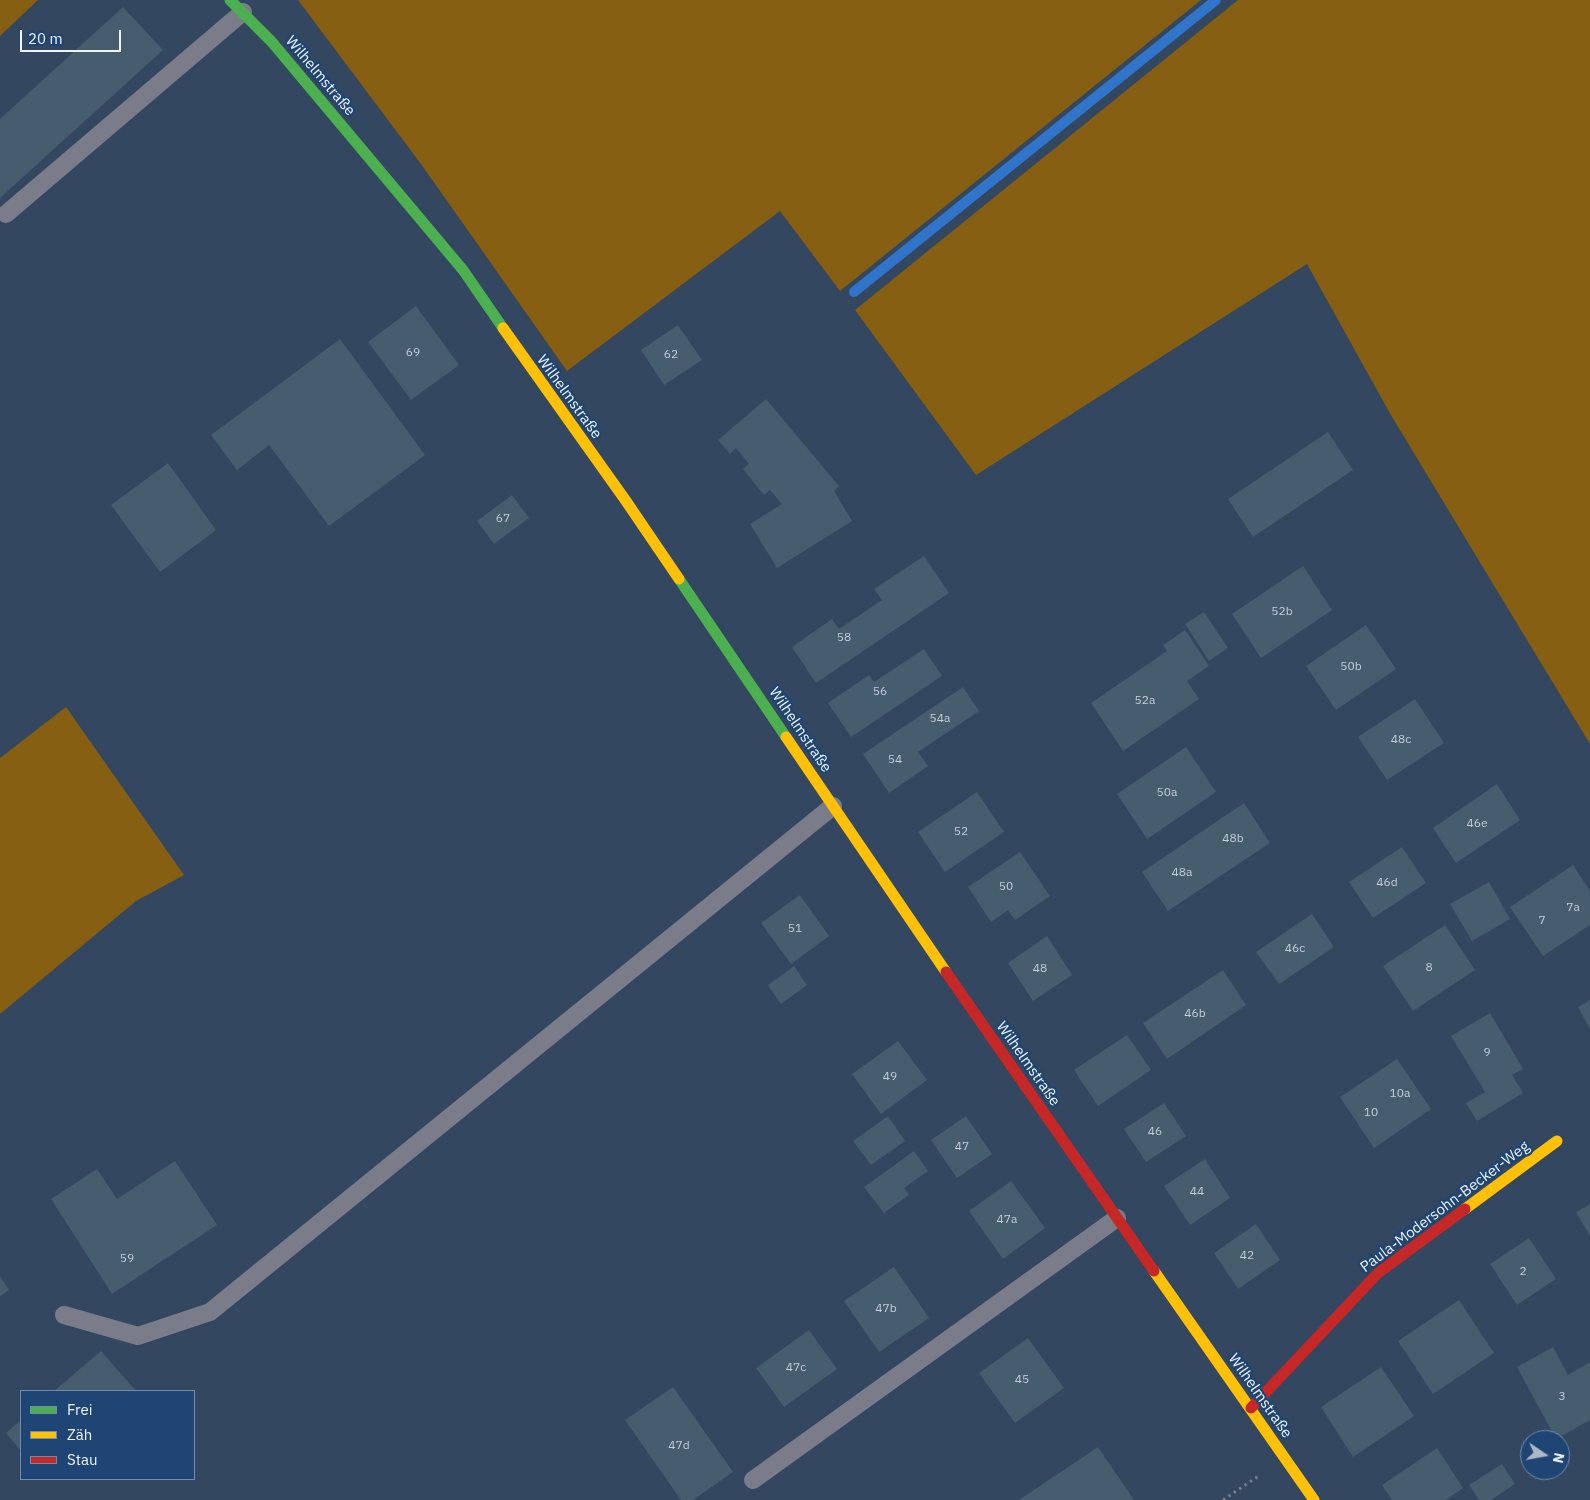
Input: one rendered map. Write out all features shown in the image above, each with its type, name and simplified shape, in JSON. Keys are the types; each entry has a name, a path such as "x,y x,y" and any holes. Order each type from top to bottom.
{"main road":[{"name":"Wilhelmstraße","path":"230,0 271,41 463,270 543,386 626,501 934,955 1314,1500"},
{"name":"Paula-Modersohn-Becker-Weg","path":"1251,1408 1378,1273 1557,1141"}],"lane":[{"path":"6,214 243,12"},
{"path":"64,1315 138,1336 210,1312 833,806"},
{"path":"753,1480 1117,1218"}],"path":[{"path":"1223,1500 1285,1458"}],"shaded area":[{"path":"0,0 38,0 0,36"},
{"path":"298,0 1201,0 840,291 780,211 567,371 421,164"},
{"path":"1238,0 1590,0 1590,744 1392,417 1307,264 976,475 855,310"},
{"path":"66,707 184,875 136,901 0,1014 0,758"}],"building":[{"path":"123,7 163,50 0,198 0,119"},
{"path":"416,306 459,365 411,400 368,342"},
{"path":"678,325 702,360 664,385 641,350"},
{"path":"340,339 425,455 329,526 269,445 237,470 211,435"},
{"path":"766,399 839,486 834,491 852,521 777,568 750,524 782,504 770,490 764,495 743,469 749,464 736,448 730,454 718,440"},
{"path":"1328,432 1353,470 1253,537 1228,499"},
{"path":"168,463 216,530 160,572 111,505"},
{"path":"512,495 529,518 494,544 477,521"},
{"path":"924,556 949,593 816,683 792,647 832,619 839,629 882,600 874,589"},
{"path":"1303,566 1332,610 1261,658 1232,614"},
{"path":"1204,612 1228,648 1209,661 1185,624"},
{"path":"1366,625 1396,669 1336,710 1306,666"},
{"path":"1185,630 1209,666 1187,681 1199,699 1123,751 1091,703 1167,651 1163,645"},
{"path":"924,649 942,676 851,737 828,703 869,675 874,682"},
{"path":"963,687 979,711 918,752 928,766 889,793 863,754"},
{"path":"1415,699 1444,743 1387,780 1358,737"},
{"path":"1186,747 1216,792 1147,839 1117,794"},
{"path":"1497,784 1520,820 1456,863 1433,828"},
{"path":"977,792 1004,832 945,872 918,832"},
{"path":"1244,803 1270,843 1168,911 1142,872"},
{"path":"1402,847 1426,883 1373,918 1349,882"},
{"path":"1020,852 1050,896 1015,920 1008,910 991,922 968,887"},
{"path":"1573,865 1590,891 1590,925 1543,956 1510,907"},
{"path":"1489,882 1510,919 1472,941 1450,904"},
{"path":"800,895 829,936 791,964 761,923"},
{"path":"1312,914 1334,947 1279,984 1256,952"},
{"path":"1445,925 1475,970 1413,1011 1383,966"},
{"path":"1047,936 1072,975 1033,1001 1008,963"},
{"path":"794,966 807,985 781,1004 768,985"},
{"path":"1223,970 1246,1005 1167,1059 1143,1023"},
{"path":"1590,1000 1590,1029 1578,1007"},
{"path":"1490,1013 1523,1069 1512,1075 1523,1093 1477,1121 1466,1103 1485,1092 1451,1036"},
{"path":"1127,1035 1151,1070 1098,1106 1074,1070"},
{"path":"898,1041 927,1080 881,1114 852,1074"},
{"path":"1397,1059 1431,1109 1374,1148 1340,1097"},
{"path":"1164,1103 1186,1136 1146,1162 1124,1129"},
{"path":"888,1116 905,1141 871,1165 853,1141"},
{"path":"966,1116 992,1154 957,1178 931,1140"},
{"path":"914,1151 928,1171 904,1188 909,1195 884,1213 864,1187"},
{"path":"1205,1159 1230,1198 1190,1225 1164,1186"},
{"path":"175,1161 217,1225 112,1294 51,1199 97,1169 117,1199"},
{"path":"1011,1181 1045,1228 1003,1259 969,1211"},
{"path":"1590,1204 1590,1236 1576,1212"},
{"path":"1256,1224 1280,1260 1238,1289 1214,1253"},
{"path":"1529,1238 1556,1279 1517,1305 1490,1264"},
{"path":"894,1267 929,1318 879,1352 844,1301"},
{"path":"0,1276 9,1290 0,1296"},
{"path":"1459,1300 1494,1353 1433,1394 1398,1341"},
{"path":"809,1330 837,1369 784,1407 756,1368"},
{"path":"1028,1338 1064,1388 1015,1423 979,1373"},
{"path":"1553,1347 1568,1375 1590,1362 1590,1420 1570,1431 1551,1430 1517,1367"},
{"path":"101,1351 135,1390 55,1390"},
{"path":"1381,1367 1414,1416 1353,1457 1321,1407"},
{"path":"673,1387 733,1472 693,1500 681,1500 625,1420"},
{"path":"20,1421 20,1450 6,1433"},
{"path":"1098,1447 1134,1500 1019,1500"},
{"path":"1437,1448 1463,1488 1446,1500 1392,1500 1382,1485"},
{"path":"1502,1464 1515,1484 1491,1500 1479,1500 1469,1485"}],"waterway":[{"path":"854,292 1216,0"}],"traffic: fast":[{"path":"230,0 271,41 463,270 503,328"},
{"path":"679,579 786,737"}],"traffic: slow":[{"path":"503,328 679,579"},
{"path":"786,737 946,972"},
{"path":"1465,1209 1557,1141"},
{"path":"1154,1271 1314,1500"}],"traffic: jam":[{"path":"946,972 1154,1271"},
{"path":"1251,1408 1378,1273 1465,1209"}]}
